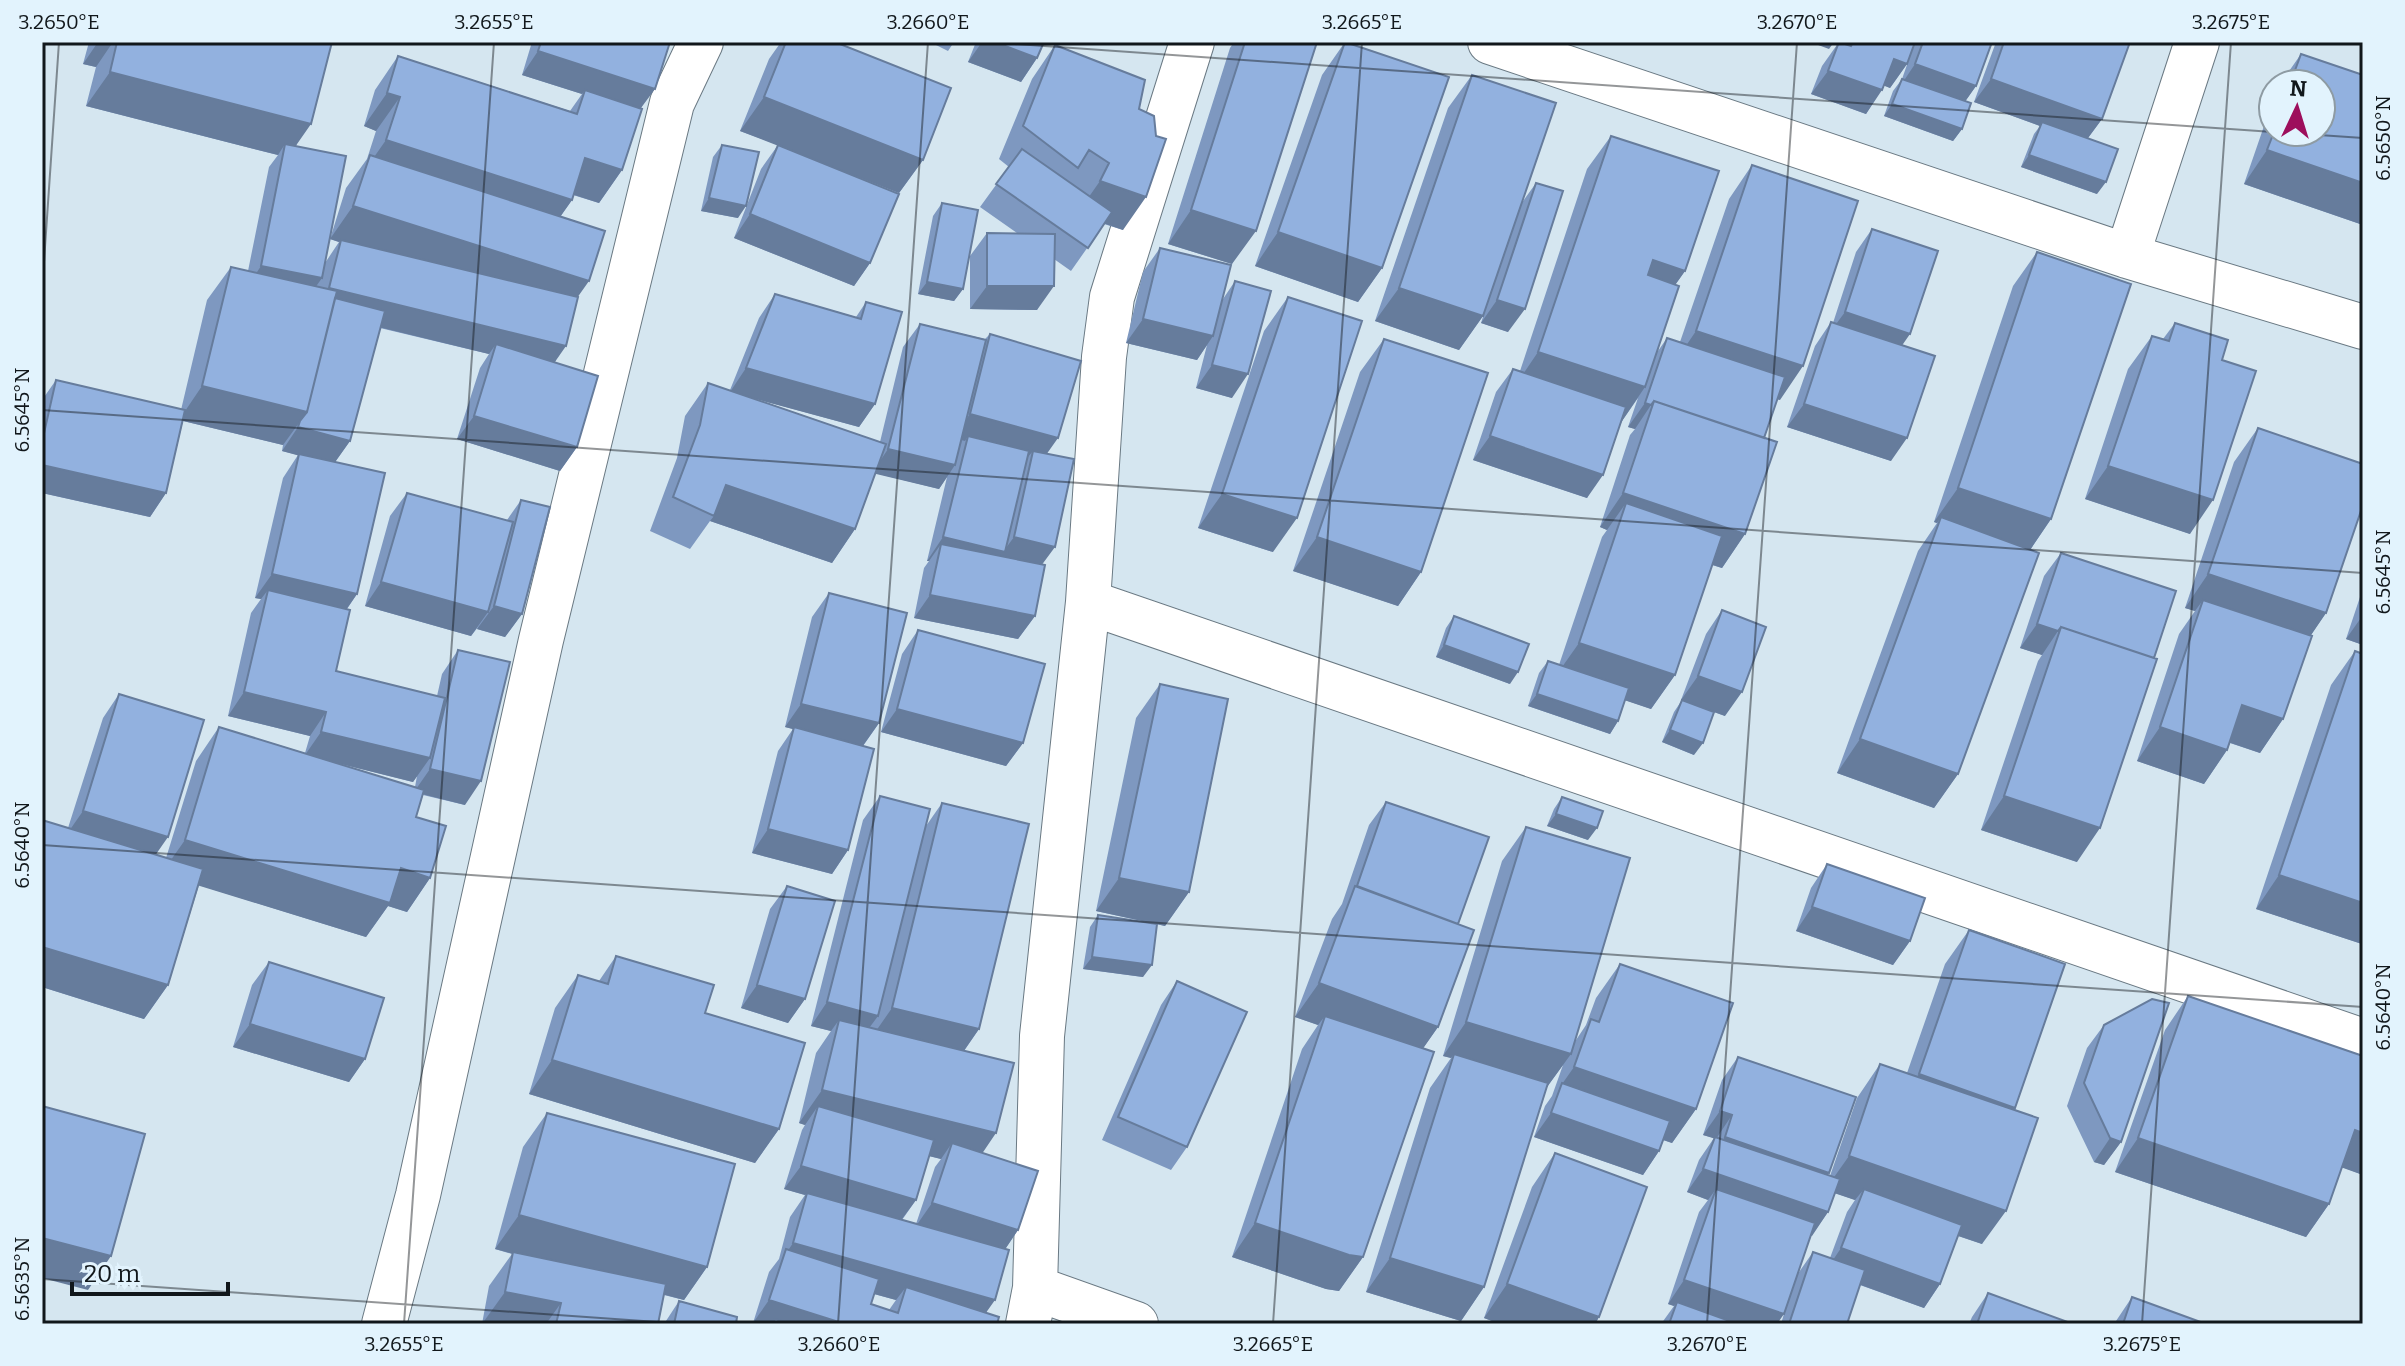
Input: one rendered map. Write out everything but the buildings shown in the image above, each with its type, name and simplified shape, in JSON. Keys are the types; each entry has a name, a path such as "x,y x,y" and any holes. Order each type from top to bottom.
{"street":[{"path":"384,1324 418,1195 541,640 664,134 672,103 701,42"},
{"path":"1136,1324 1032,1306 1042,1036 1088,602 1104,357 1112,297 1192,42"},
{"path":"1490,42 2127,256 2363,327"},
{"path":"2127,256 2197,42"},
{"path":"1088,602 2363,1041"}]}
